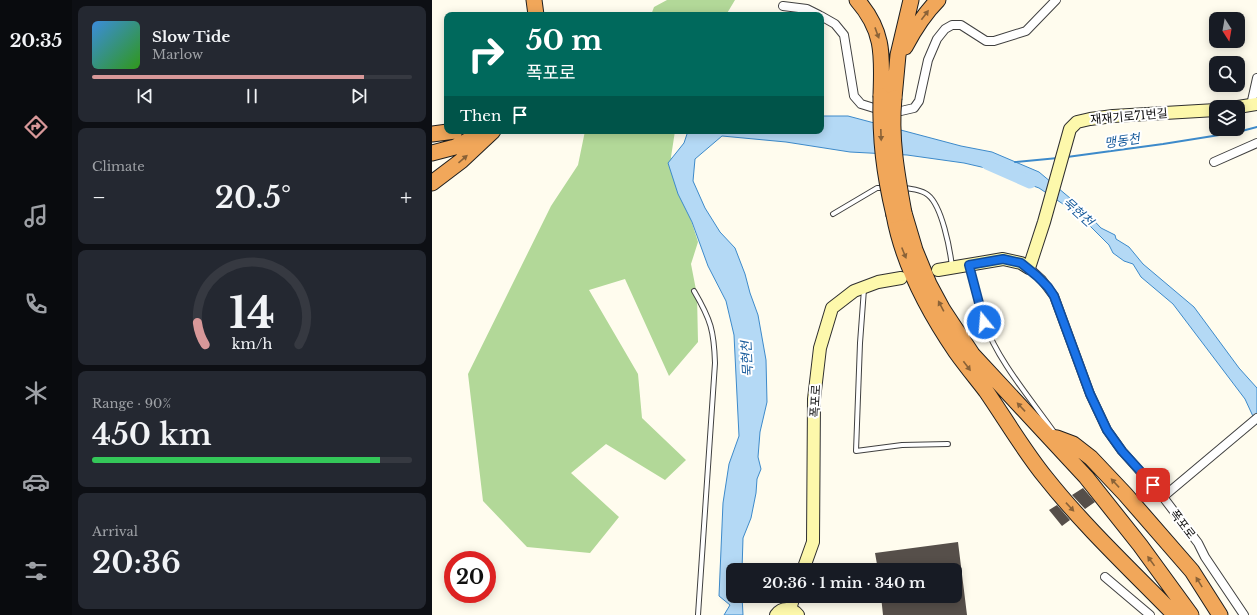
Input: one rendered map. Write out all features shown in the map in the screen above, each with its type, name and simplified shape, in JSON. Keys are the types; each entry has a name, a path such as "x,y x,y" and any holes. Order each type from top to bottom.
{"highway":[{"path":"534,0 536,12"},
{"path":"540,0 542,12"},
{"path":"857,0 871,19 880,41 888,97"},
{"path":"888,97 888,60 903,0"},
{"path":"896,75 898,55 911,0"},
{"path":"938,0 913,30 904,48 880,118 883,164 899,214 942,310 972,354 1053,437 1140,545 1191,615"},
{"path":"432,134 444,132"},
{"path":"432,146 454,140 467,134"},
{"path":"432,153 467,142 481,134"},
{"path":"432,184 461,161 489,134"},
{"path":"899,214 902,250 938,325 1045,477 1069,506 1175,615"},
{"path":"1053,437 1073,444 1091,458 1125,494 1192,571 1220,615"}],"main road":[{"name":"재재기로71번길","path":"1029,268 1072,125 1077,122 1090,119 1113,116 1209,110"},
{"name":"폭포로","path":"938,270 1003,259 1021,263 1029,268"},
{"name":"폭포로","path":"806,563 813,542 814,399 820,348 832,308 854,291 878,282 901,278"},
{"path":"776,615 781,610 794,612"}],"street":[{"path":"824,18 835,24 844,36 854,96 861,104 874,108 901,111 914,108 919,101 928,60 937,39 945,29 952,25 960,25 986,41 994,42 1026,31 1056,0"},
{"path":"783,6 807,9 813,12"},
{"path":"1254,104 1257,78"},
{"path":"1214,162 1257,143"},
{"name":"폭포로","path":"1029,268 1042,280 1054,296 1090,394 1107,430 1122,451 1163,497 1198,543 1205,557 1244,615"},
{"path":"1163,497 1257,418"},
{"path":"1105,577 1150,615"}],"lane":[{"path":"833,214 877,188 908,188 927,194 935,203 949,247 952,268"},
{"path":"969,265 978,303 989,334 1004,361 1053,437"},
{"path":"864,287 860,343 856,451 902,445 948,444"},
{"path":"694,291 706,311 711,324 714,338 715,363 698,615"}],"green space":[{"path":"667,0 735,0 728,12 652,12 654,7"},
{"path":"584,134 675,134 671,157 698,242 691,264 697,295 698,342 669,376 625,279 589,290 638,374 642,418 686,460 665,480 606,444 571,473 619,517 590,553 527,547 483,501 468,374 551,206 578,165"}],"water":[{"path":"824,116 848,116 961,146 992,152 1039,172 1083,209 1101,228 1115,235 1116,239 1129,247 1143,264 1194,307 1239,368 1257,388 1257,425 1245,399 1173,304 1141,277 1133,264 1124,261 1113,253 1109,245 1078,214 1039,188 1028,184 1006,170 990,169 964,163 907,155 850,152 786,142 722,136 695,159 693,181 705,208 720,232 735,248 745,274 758,315 766,360 767,402 760,432 758,457 761,469 757,479 751,518 743,538 742,563 726,563 726,602 719,596 723,503 729,464 739,436 734,335 726,301 708,266 692,222 678,194 668,163 684,143 687,134 824,134"},
{"path":"728,603 742,603 743,615 724,615 730,605"}],"building":[{"path":"1083,488 1095,502 1085,509 1072,495"},
{"path":"1057,505 1070,520 1062,526 1049,510"},
{"path":"958,542 961,563 877,563 875,553"},
{"path":"962,574 967,615 883,615 882,603 962,603"}],"waterway":[{"name":"맹동천","path":"1067,157 1163,144 1238,132 1257,127"},
{"name":"맹동천","path":"1015,162 1058,158"},
{"name":"묵현천","path":"987,163 1030,182"}],"route":[{"path":"984,322 969,265 1003,259 1021,263 1042,280 1054,296 1076,361 1107,430 1122,451 1153,485"}]}
